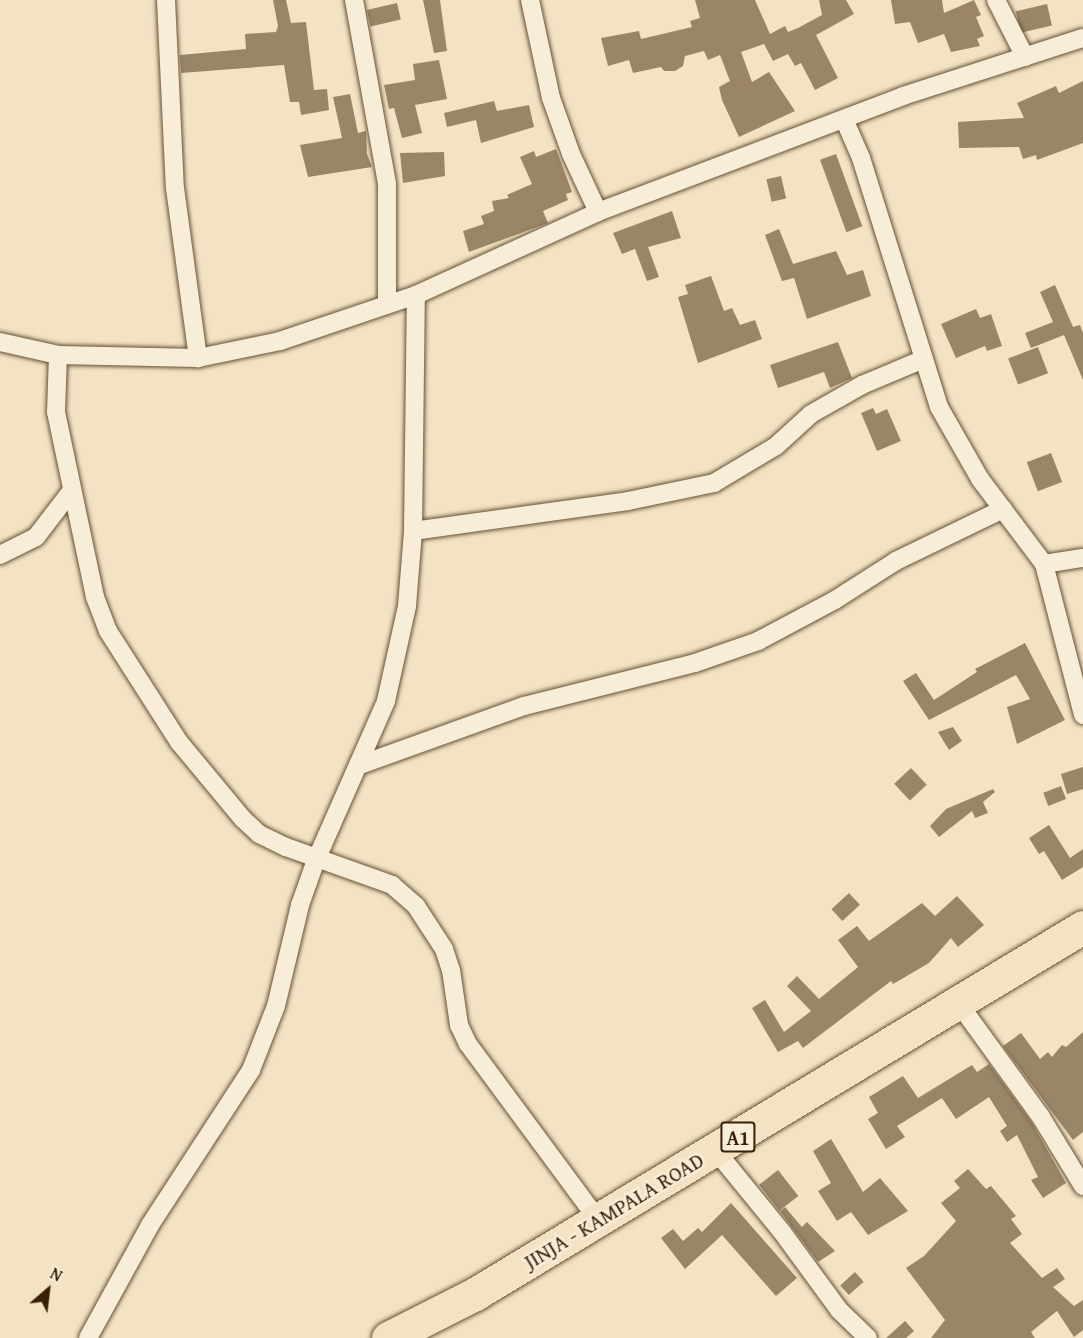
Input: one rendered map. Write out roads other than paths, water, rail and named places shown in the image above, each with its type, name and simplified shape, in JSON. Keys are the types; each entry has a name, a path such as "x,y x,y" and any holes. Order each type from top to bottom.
{"highway":[{"name":"JINJA - KAMPALA ROAD","path":"388,1338 475,1294 716,1151 957,1001 1083,927"}],"street":[{"path":"166,0 175,188 198,358"},
{"path":"354,0 387,184 387,302"},
{"path":"530,0 551,98 571,154 598,212"},
{"path":"996,0 1025,57"},
{"path":"0,342 58,355 198,358 280,341 387,302 416,295 598,212 844,119 1083,38"},
{"path":"844,119 861,158 939,406 958,444 1044,564 1083,715"},
{"path":"88,1338 150,1225 251,1070 276,1006 300,905 316,860 360,765 386,700 407,606 413,531 416,295"},
{"path":"58,355 56,412 94,597 108,631 179,742 225,799 259,834 316,860 392,885 416,906 444,950 451,969 459,1025 468,1044 598,1220"},
{"path":"413,531 628,501 714,483 776,446 811,414 862,385 924,359"},
{"path":"0,555 36,537 72,490"},
{"path":"360,765 524,706 695,663 758,640 835,600 896,561 1004,509"},
{"path":"1044,564 1083,558"},
{"path":"957,1001 1041,1117 1083,1186"},
{"path":"716,1151 839,1310 868,1338"}]}
